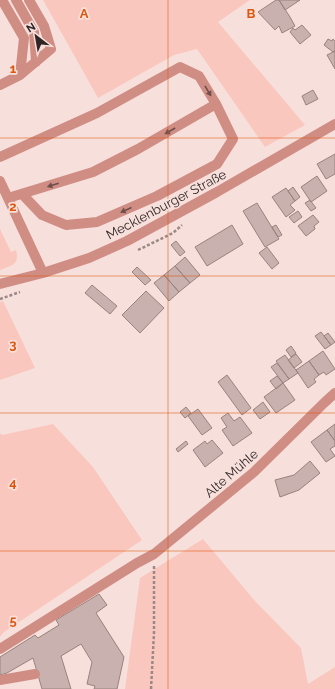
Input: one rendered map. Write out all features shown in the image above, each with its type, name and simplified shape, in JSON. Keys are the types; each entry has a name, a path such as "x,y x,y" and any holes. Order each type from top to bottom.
{"street":[{"path":"2,0 24,38 20,75"},
{"path":"16,0 34,32 36,62"},
{"path":"0,85 20,75 51,49 44,26 29,0"},
{"path":"0,157 98,113 180,66 199,76 216,104 233,139 218,164 157,196 97,222 66,224 42,215 23,194"},
{"path":"8,198 93,172 138,149 216,104"},
{"name":"Mecklenburger Straße","path":"0,284 43,273 89,258 127,241 217,192 335,124"},
{"path":"0,181 43,273"},
{"name":"Alte Mühle","path":"0,649 137,563 154,554 254,472 335,393"},
{"path":"0,680 35,674"}],"path":[{"path":"151,689 154,633 154,569"}],"shaded area":[{"path":"43,0 250,0 218,22 305,125 265,147 197,49 174,55 98,98"},
{"path":"0,229 11,252 16,250 17,259 14,264 0,270"},
{"path":"3,301 35,368 0,380 0,302"},
{"path":"53,424 93,467 142,540 4,632 0,637 0,433 2,435"},
{"path":"203,539 255,601 301,648 308,684 335,667 335,689 125,689 140,578"}],"building":[{"path":"276,0 279,0 295,26 282,33 279,26 275,30 258,12"},
{"path":"279,0 300,0 285,10"},
{"path":"302,25 311,35 300,44 290,32 293,28 295,30"},
{"path":"328,39 332,41 333,39 335,41 335,51 333,52 324,45"},
{"path":"335,51 335,69 327,55"},
{"path":"313,90 318,99 306,105 302,96"},
{"path":"335,154 335,174 326,179 317,164"},
{"path":"317,176 327,191 311,202 301,187"},
{"path":"293,187 300,197 295,201 288,191"},
{"path":"286,188 295,201 290,205 295,210 286,217 272,197"},
{"path":"310,200 316,208 311,211 305,203"},
{"path":"257,203 279,239 265,247 243,211"},
{"path":"298,211 302,217 294,223 289,217"},
{"path":"313,215 319,222 314,226 315,229 306,236 298,226"},
{"path":"232,225 243,244 207,266 195,247"},
{"path":"276,225 282,235 278,237 272,227"},
{"path":"176,241 185,252 180,256 171,245"},
{"path":"267,247 279,263 272,269 259,253"},
{"path":"185,257 200,275 190,283 175,266"},
{"path":"175,266 190,283 179,292 164,275"},
{"path":"137,267 151,280 145,285 132,272"},
{"path":"164,275 179,292 169,301 154,283"},
{"path":"92,285 117,306 110,314 85,293"},
{"path":"146,291 164,308 140,333 122,315"},
{"path":"321,332 331,345 325,349 315,336"},
{"path":"328,333 335,342 331,345 324,336"},
{"path":"291,346 296,353 291,357 286,350"},
{"path":"323,351 335,369 326,375 324,372 319,375 309,361"},
{"path":"296,354 302,362 294,368 288,360"},
{"path":"285,355 298,373 289,379 276,361"},
{"path":"309,361 319,375 314,379 316,382 308,388 296,370"},
{"path":"277,363 289,379 283,383 271,367"},
{"path":"227,375 251,408 242,415 218,382"},
{"path":"277,376 283,383 276,389 270,381"},
{"path":"283,383 295,400 276,413 264,397"},
{"path":"263,402 270,412 260,419 253,410"},
{"path":"186,407 191,413 185,418 180,412"},
{"path":"198,409 212,428 202,435 188,416"},
{"path":"228,413 234,421 240,417 252,433 233,446 222,430 227,427 221,418"},
{"path":"335,424 335,441 327,430"},
{"path":"327,430 335,441 335,446 330,449 335,456 326,462 311,442"},
{"path":"212,440 223,453 205,467 193,450 205,441 207,444"},
{"path":"186,441 188,444 178,452 176,449"},
{"path":"310,461 320,473 299,490 280,497 275,480 294,475"},
{"path":"99,594 107,605 96,613 124,657 117,689 94,689 95,686 87,684 92,662 81,644 61,656 71,689 42,689 33,658 7,673 0,675 0,657 35,635 38,638 59,625 56,620"}]}
